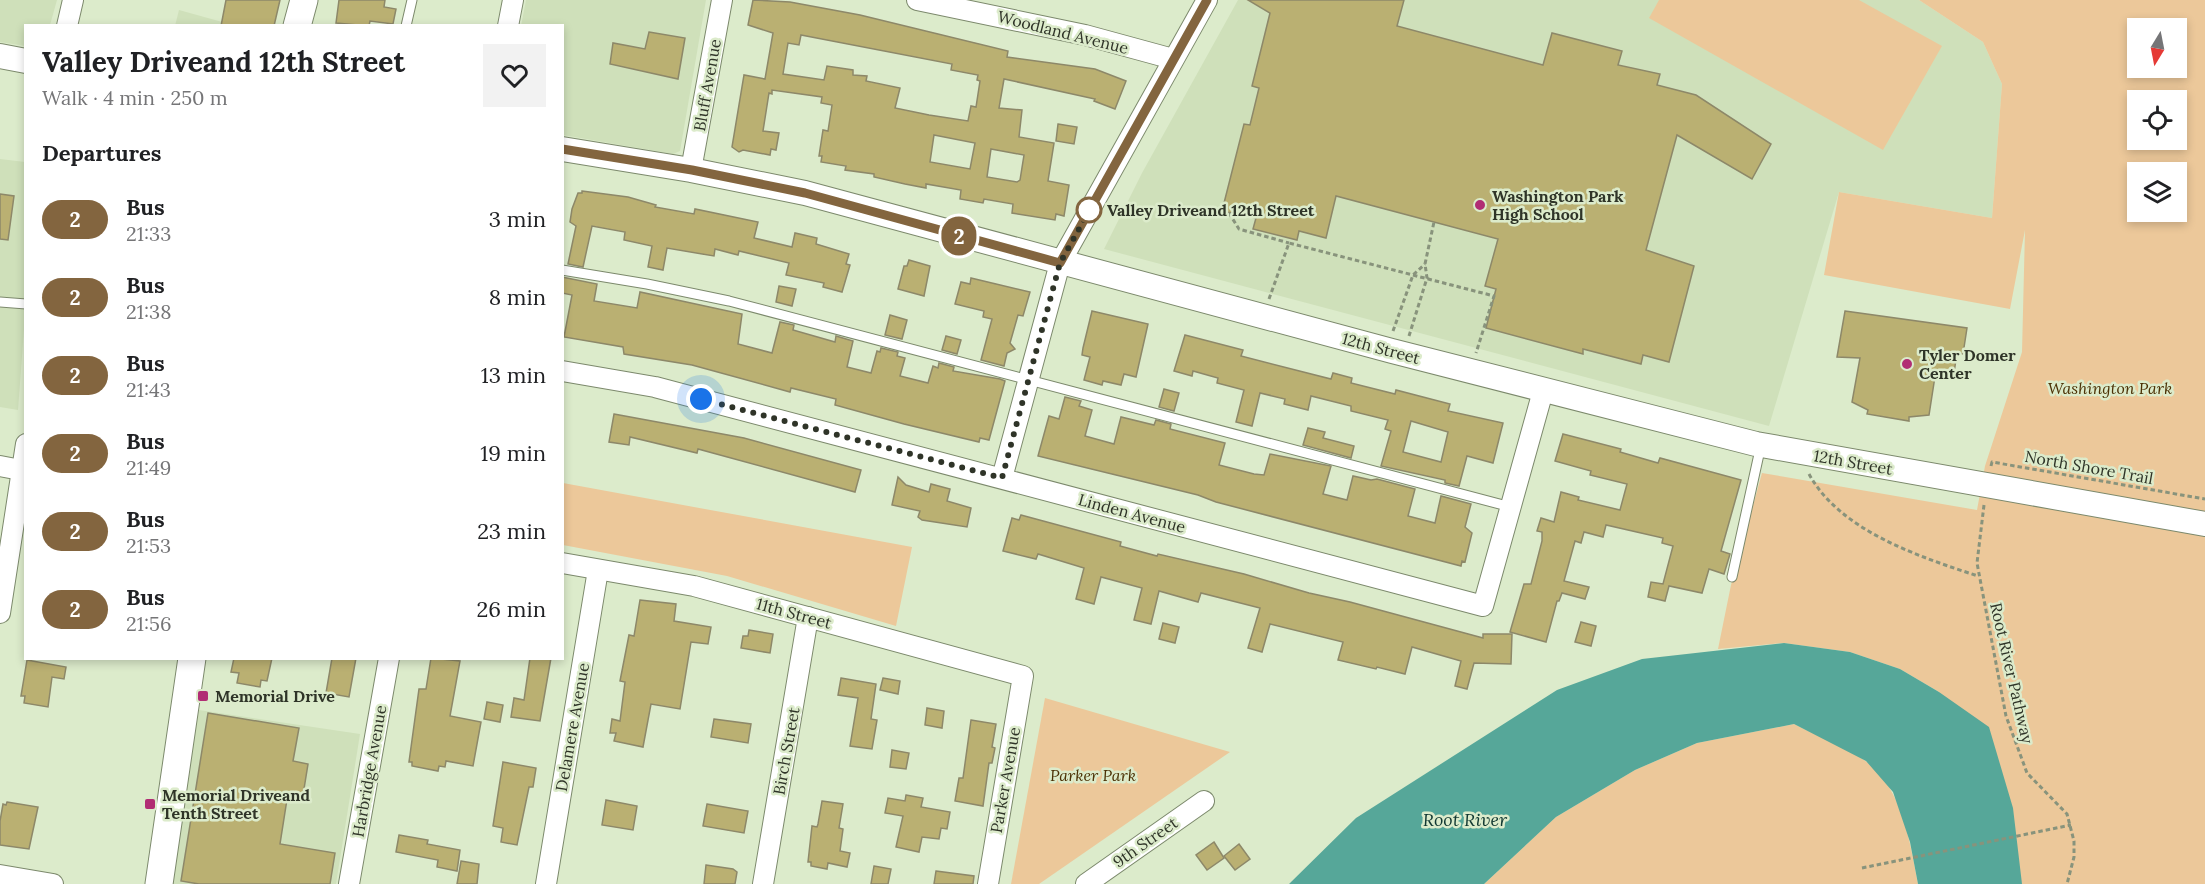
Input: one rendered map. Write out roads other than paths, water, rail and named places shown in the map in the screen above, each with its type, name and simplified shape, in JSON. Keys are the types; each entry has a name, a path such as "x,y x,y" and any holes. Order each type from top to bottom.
{"main road":[{"path":"298,24 304,0"},
{"path":"159,884 192,660"}],"street":[{"path":"67,24 73,0"},
{"path":"508,24 513,0"},
{"name":"Bluff Avenue","path":"692,170 722,0"},
{"name":"Woodland Avenue","path":"917,0 1085,35 1173,60"},
{"path":"1002,478 1060,263 1207,0"},
{"path":"0,56 24,60"},
{"name":"12th Street","path":"564,149 692,170 805,193 1543,391 1761,445 2205,524"},
{"name":"Linden Avenue","path":"564,371 655,387 1483,606 1543,391"},
{"path":"0,466 24,470 0,612"},
{"name":"11th Street","path":"564,563 694,586 1023,676"},
{"name":"Delamere Avenue","path":"546,884 598,570"},
{"name":"Birch Street","path":"763,884 808,617"},
{"name":"Harbridge Avenue","path":"349,884 389,660"},
{"name":"Parker Avenue","path":"988,884 1023,676"},
{"name":"9th Street","path":"1086,884 1203,801"},
{"path":"0,875 53,884"}],"lane":[{"path":"406,24 412,0"},
{"path":"564,270 647,284 729,302 1511,507"},
{"path":"0,302 24,304"},
{"path":"1732,577 1761,445"}],"water":[{"name":"Root River","path":"1784,643 1850,652 1900,669 1939,692 1989,727 2013,808 2022,884 1918,884 1910,842 1893,792 1866,761 1794,724 1697,743 1635,770 1556,817 1484,884 1289,884 1356,818 1557,690 1642,659"}],"place":[{"name":"Washington Park High School","path":"1480,205"},
{"name":"Valley Driveand 12th Street","path":"1089,210"},
{"name":"Tyler Domer Center","path":"1907,364"},
{"name":"Memorial Drive","path":"203,696"},
{"name":"Memorial Driveand Tenth Street","path":"150,804"}],"park label":[{"name":"Washington Park","path":"2110,388"},
{"name":"Parker Park","path":"1093,775"}]}
